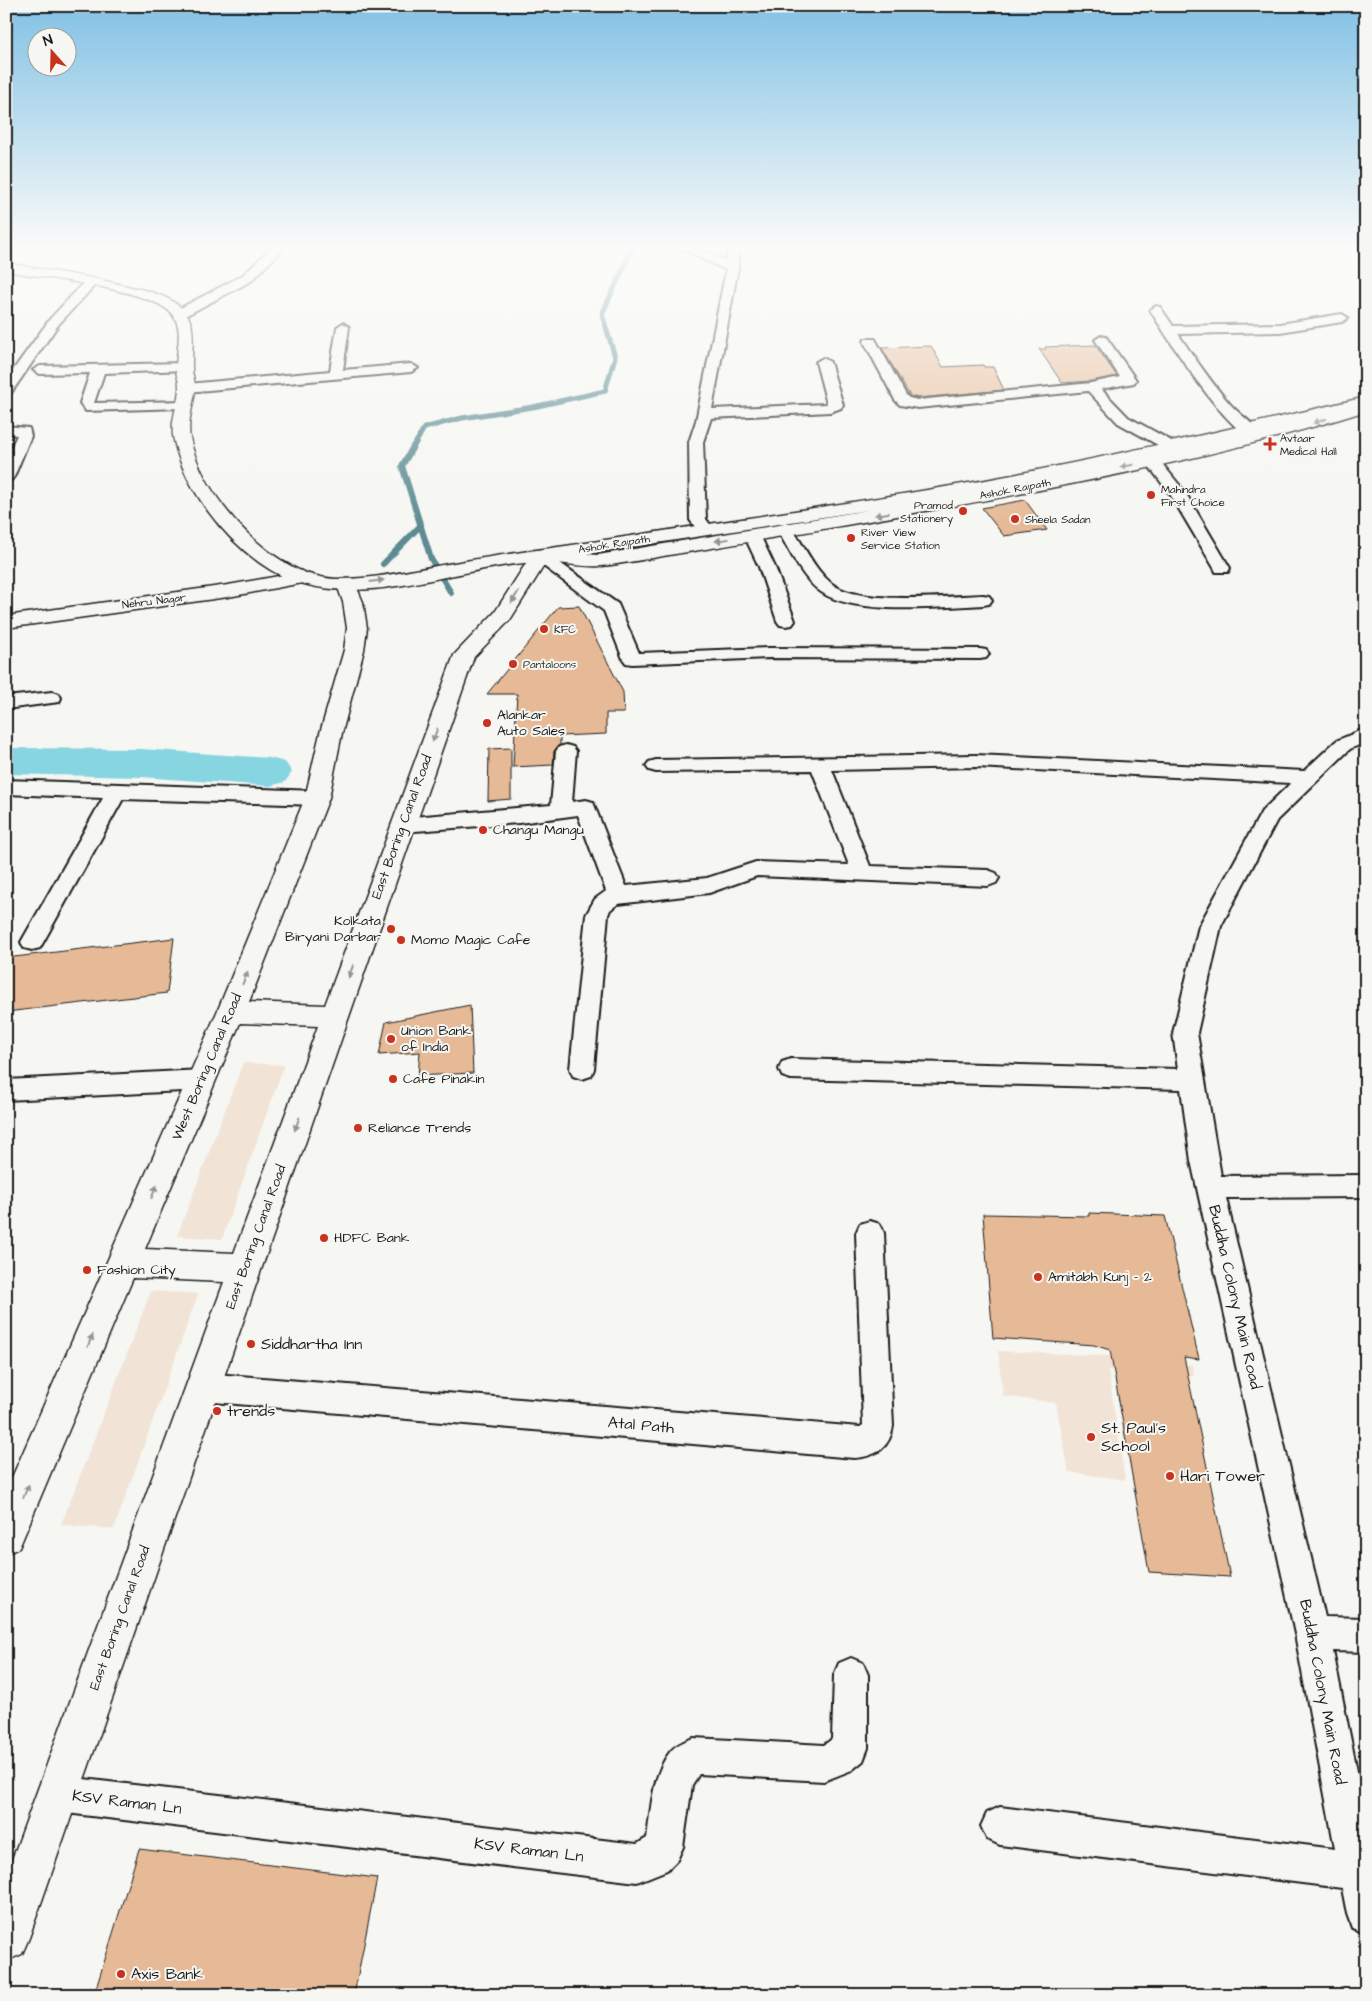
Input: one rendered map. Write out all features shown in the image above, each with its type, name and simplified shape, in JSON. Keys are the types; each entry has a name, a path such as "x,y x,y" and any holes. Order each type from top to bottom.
{"main road":[{"name":"Ashok Rajpath","path":"187,339 188,345 184,367 185,396 181,433 188,458 214,505 251,548 274,564 301,578 347,584 406,577 942,493 1150,457 1172,447 1310,424 1366,406"},
{"name":"Ashok Rajpath","path":"540,556 598,561 949,503 1252,433 1298,416 1366,402"},
{"name":"East Boring Canal Road","path":"6,1938 464,655 503,616 540,556"},
{"name":"Nehru Nagar","path":"6,622 245,589 301,578"},
{"name":"West Boring Canal Road","path":"6,1535 231,1012 317,798 331,733 354,650 357,628 353,602 347,584"},
{"path":"231,1012 334,1016"},
{"path":"124,1263 245,1268"}],"street":[{"path":"6,390 42,339"},
{"path":"336,375 341,339"},
{"path":"706,530 698,520 696,442 704,414 718,339"},
{"path":"1176,339 1210,388 1252,433"},
{"path":"870,342 900,398 905,402 918,404 1091,387 1129,380 1101,340"},
{"path":"704,414 830,408 836,405 823,362"},
{"path":"40,370 184,367"},
{"path":"98,370 87,403 91,408 336,375 411,368"},
{"path":"1091,387 1123,420 1172,447"},
{"path":"6,430 24,431 24,436 6,477"},
{"path":"1150,457 1177,492 1222,568"},
{"path":"785,530 825,588 840,596 862,601 982,600"},
{"path":"752,535 767,567 786,622"},
{"path":"540,556 612,608 632,659 769,654 980,654"},
{"path":"6,703 52,698"},
{"name":"Buddha Colony Main Road","path":"1366,734 1343,745 1269,816 1210,926 1185,1033 1204,1161 1312,1634 1366,1914"},
{"path":"561,810 566,751"},
{"path":"656,766 976,761 1309,778"},
{"path":"820,764 862,872"},
{"path":"6,787 317,798"},
{"path":"32,942 116,792"},
{"path":"402,825 519,816 586,807 618,895"},
{"path":"582,1069 597,915 600,906 608,899 618,895 709,885 756,869 988,878"},
{"path":"791,1069 1192,1079"},
{"path":"6,1090 202,1080"},
{"path":"1210,1187 1366,1186"},
{"name":"Atal Path","path":"203,1387 854,1443 866,1442 877,1433 878,1426 870,1232"},
{"path":"1312,1634 1366,1635"},
{"name":"KSV Raman Ln","path":"58,1794 637,1863 654,1857 664,1847 674,1781 683,1764 693,1756 824,1763 839,1757 850,1748 851,1675"},
{"path":"1000,1826 1358,1871"}],"shaded area":[{"path":"243,1063 284,1065 222,1239 177,1236"},
{"path":"151,1291 198,1294 114,1529 61,1525"},
{"name":"St. Paul's School","path":"998,1351 1109,1356 1192,1365 1194,1376 1108,1370 1125,1480 1069,1472 1056,1403 1003,1396"}],"building":[{"path":"1095,345 1117,376 1091,381 1062,383 1039,349 1046,349 1045,347"},
{"path":"931,346 943,367 983,365 984,367 993,367 1004,390 918,398 910,396 882,348"},
{"name":"Sheela Sadan","path":"1025,500 1047,530 1004,536 982,508"},
{"path":"579,606 623,692 624,713 606,713 606,734 560,736 560,745 554,751 553,765 513,767 517,694 487,694 558,607"},
{"path":"511,748 511,799 488,801 489,749"},
{"path":"174,938 167,993 6,1012 6,958"},
{"path":"470,1005 473,1073 418,1076 420,1052 379,1055 386,1022"},
{"path":"1089,1213 1165,1216 1199,1359 1184,1357 1230,1577 1149,1572 1110,1350 1094,1345 993,1338 983,1214 1089,1216"},
{"path":"139,1849 377,1878 354,1995 94,1995"}],"waterway":[{"path":"414,446 424,428 462,418 533,407 605,391 615,357 610,339"},
{"path":"414,445 402,466 421,525"},
{"path":"383,564 421,525"},
{"path":"421,525 431,559 451,593"},
{"path":"6,761 141,763 270,772"}],"place":[{"name":"Avtaar Medical Hall","path":"1270,444"},
{"name":"Mahindra First Choice","path":"1151,495"},
{"name":"Pramod Stationery","path":"963,511"},
{"name":"Sheela Sadan","path":"1015,519"},
{"name":"River View Service Station","path":"851,538"},
{"name":"KFC","path":"544,629"},
{"name":"Pantaloons","path":"513,664"},
{"name":"Alankar Auto Sales","path":"487,723"},
{"name":"Changu Mangu","path":"483,830"},
{"name":"Kolkata Biryani Darbar","path":"391,929"},
{"name":"Momo Magic Cafe","path":"401,940"},
{"name":"Union Bank of India","path":"391,1039"},
{"name":"Cafe Pinakin","path":"393,1079"},
{"name":"Reliance Trends","path":"358,1128"},
{"name":"HDFC Bank","path":"324,1238"},
{"name":"Fashion City","path":"87,1270"},
{"name":"Amitabh Kunj - 2","path":"1038,1277"},
{"name":"Siddhartha Inn","path":"251,1344"},
{"name":"trends","path":"217,1411"},
{"name":"St. Paul's School","path":"1091,1437"},
{"name":"Hari Tower","path":"1170,1476"},
{"name":"Axis Bank","path":"121,1974"}]}
